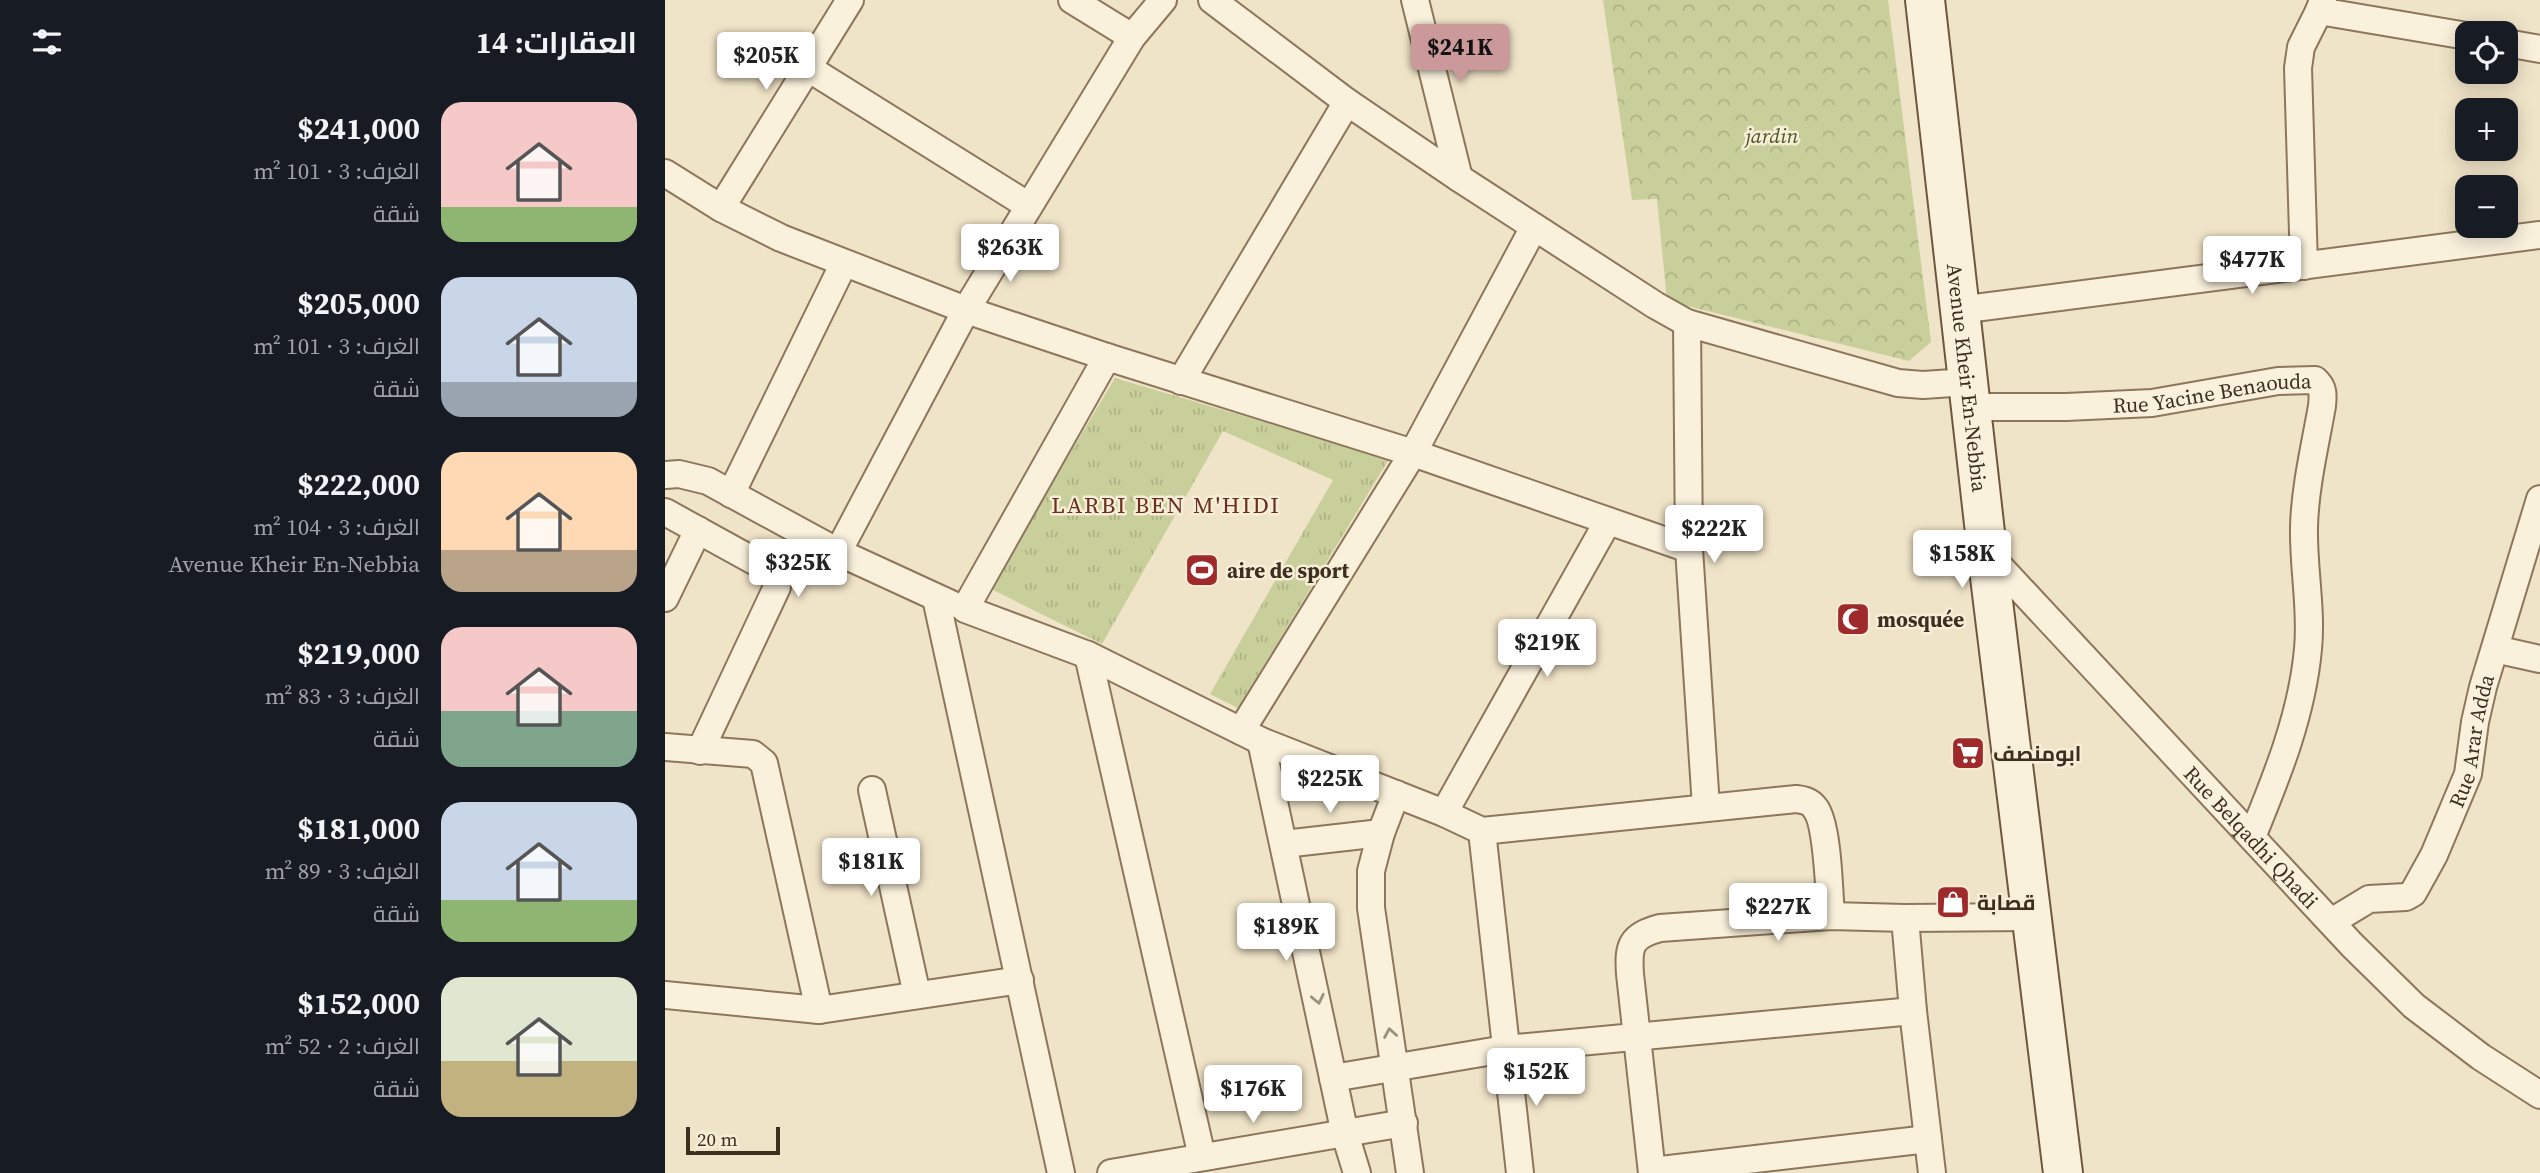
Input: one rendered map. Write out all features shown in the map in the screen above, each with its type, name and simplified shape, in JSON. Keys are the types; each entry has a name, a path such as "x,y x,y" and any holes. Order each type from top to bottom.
{"main road":[{"name":"Avenue Kheir En-Nebbia","path":"1925,0 1987,553 2063,1173"}],"street":[{"path":"721,208 851,0"},
{"path":"1072,0 1132,37"},
{"path":"838,552 966,310 1132,37 1163,0"},
{"path":"1212,0 1347,102 1534,227 1687,323 1898,383 1923,385 1970,395"},
{"path":"1415,0 1459,178"},
{"path":"2304,266 2298,68 2301,47 2321,5 2455,33"},
{"path":"2518,45 2540,49"},
{"path":"808,68 1029,206"},
{"path":"1181,381 1347,102"},
{"path":"665,173 721,208 781,238 966,310 1181,381 1413,453 1689,550"},
{"path":"1357,1173 1345,1134 1284,844 1251,736 1413,453 1534,227"},
{"path":"1959,310 2540,235"},
{"path":"731,494 844,263"},
{"path":"1687,323 1689,550 1706,807"},
{"path":"965,610 1107,357"},
{"name":"Rue Yacine Benaouda","path":"1970,395 2066,407 2152,403 2291,380 2315,380 2321,385 2323,392 2304,525 2310,610 2308,650 2298,709 2282,764 2252,837"},
{"path":"665,475 701,478 838,552 936,598 1088,655 1251,736 1444,813 1482,831 1706,807 1796,799 1808,801 1816,808 1823,825 1831,916"},
{"name":"Rue Arar Adda","path":"2331,922 2369,899 2406,897 2413,893 2434,855 2468,774 2475,722 2540,499"},
{"path":"665,512 773,572 778,580 700,751"},
{"path":"1444,813 1608,521"},
{"path":"665,598 698,530"},
{"name":"Rue Belqadhi Qhadi","path":"1987,553 2331,922 2414,1006 2481,1057 2540,1096"},
{"path":"936,598 1061,1173"},
{"path":"2495,649 2540,659"},
{"path":"1088,655 1202,1157"},
{"path":"665,747 753,754 764,763 818,1010"},
{"path":"873,790 916,995"},
{"path":"1396,794 1381,833 1371,871 1371,908 1410,1173"},
{"path":"1482,831 1520,1173"},
{"path":"1284,844 1381,833"},
{"path":"1928,1139 1652,1172 1628,956 1633,940 1660,928 1831,916 2031,917"},
{"path":"1905,918 1932,1173"},
{"path":"665,995 818,1010 1020,980"},
{"path":"1333,1078 1505,1049 1913,1010"},
{"path":"1111,1173 1404,1123"}],"green space":[{"name":"jardin","path":"1603,0 1888,0 1931,342 1909,361 1667,301 1657,199 1632,200"},
{"path":"1115,378 1389,459 1238,708 1210,694 1333,480 1223,431 1102,644 989,588"}],"place":[{"name":"aire de sport","path":"1202,570"},
{"name":"mosquée","path":"1853,619"},
{"name":"ابومنصف","path":"1968,753"},
{"name":"قصابة","path":"1953,902"}],"district":[{"name":"LARBI BEN M'HIDI","path":"1166,505"}]}
